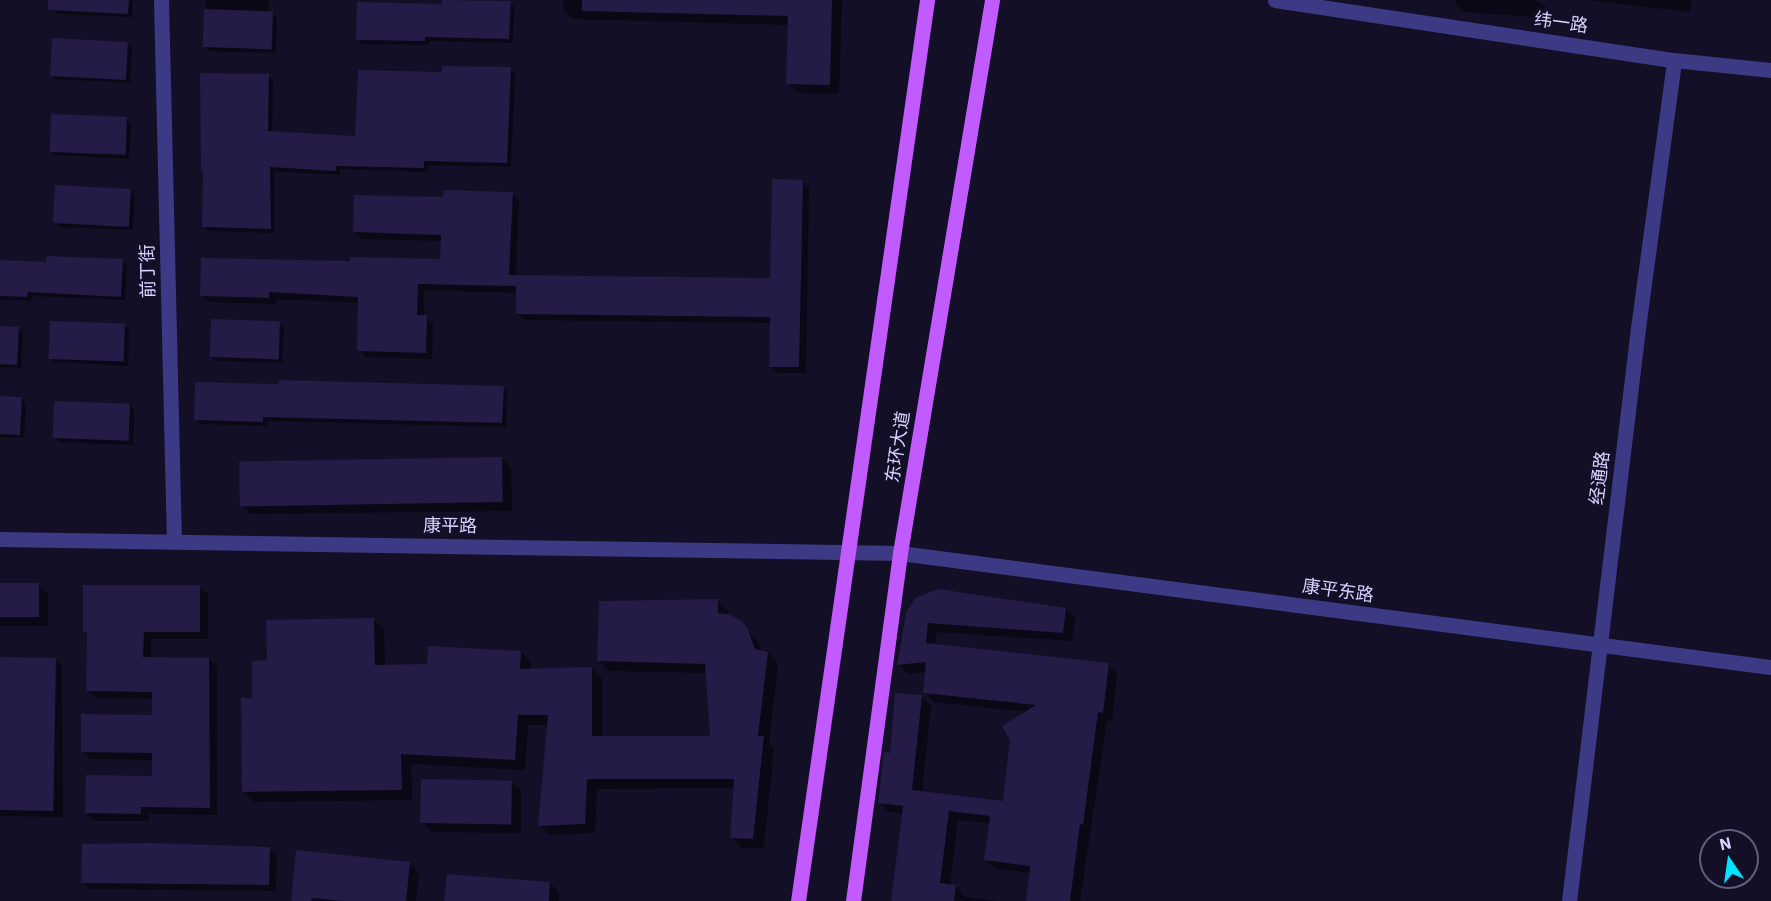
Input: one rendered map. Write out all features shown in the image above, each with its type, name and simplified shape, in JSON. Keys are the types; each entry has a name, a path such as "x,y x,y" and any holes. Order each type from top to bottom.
{"main road":[{"name":"东环大道","path":"798,901 927,0"},
{"name":"东环大道","path":"853,901 900,553 992,0"}],"street":[{"name":"前丁街","path":"162,0 174,542"},
{"name":"纬一路","path":"1275,0 1674,60 1771,70"},
{"name":"经通路","path":"1569,901 1599,645 1674,60"},
{"name":"康平路","path":"0,539 900,553"},
{"name":"康平东路","path":"900,553 1771,667"}],"building":[{"path":"48,0 129,0 128,14 48,10"},
{"path":"442,0 511,1 509,39 425,37 425,41 356,40 357,2 442,4"},
{"path":"582,0 832,0 830,85 786,84 788,16 582,11"},
{"path":"204,9 273,11 272,49 203,47"},
{"path":"52,38 128,42 126,80 50,76"},
{"path":"442,66 511,67 507,163 424,161 424,168 336,166 336,171 270,167 271,229 202,227 200,73 269,74 268,131 355,136 358,70 442,72"},
{"path":"51,114 127,117 126,155 50,152"},
{"path":"772,179 803,180 799,367 769,367 770,317 516,314 516,286 418,284 417,315 427,315 426,353 357,351 358,297 269,292 269,298 200,296 201,258 350,261 350,257 440,259 441,235 353,232 354,195 443,197 444,190 513,192 509,275 770,278"},
{"path":"55,185 131,189 129,227 53,223"},
{"path":"47,256 123,259 121,297 28,292 27,297 0,296 0,260 46,262"},
{"path":"211,319 280,321 279,359 210,357"},
{"path":"50,321 125,324 124,362 49,359"},
{"path":"0,326 19,327 17,365 0,364"},
{"path":"279,380 504,386 502,423 263,417 263,422 194,420 195,382 278,384"},
{"path":"0,396 22,397 20,435 0,434"},
{"path":"54,401 130,404 129,441 53,438"},
{"path":"502,457 503,502 240,507 239,462"},
{"path":"0,583 39,583 39,617 0,617"},
{"path":"83,585 200,585 200,632 144,632 143,657 209,658 210,808 141,807 141,814 85,813 86,775 152,776 152,753 81,752 81,714 152,715 152,692 86,691 87,632 83,632"},
{"path":"938,589 1066,608 1063,633 928,623 926,643 1109,663 1103,713 1098,712 1070,901 1026,901 1030,866 984,860 990,816 949,811 940,883 956,885 954,901 891,901 903,806 878,803 884,752 890,753 895,693 922,695 912,790 1003,801 1010,740 1002,726 1036,705 923,693 926,662 897,665 906,613 915,598"},
{"path":"718,599 718,613 728,614 741,621 747,627 755,649 768,652 758,736 764,736 753,839 730,838 734,779 587,779 585,824 538,826 548,715 518,715 515,760 401,754 402,790 242,792 241,698 252,698 252,661 267,660 266,620 374,618 375,665 427,664 428,646 521,651 520,669 592,667 592,736 710,736 705,664 597,661 599,601"},
{"path":"0,657 56,658 53,811 0,810"},
{"path":"421,779 512,781 511,825 420,823"},
{"path":"150,843 270,847 269,885 81,883 82,844"},
{"path":"296,850 410,862 406,901 343,901 312,898 311,901 291,901"},
{"path":"447,874 550,882 549,901 444,901"}]}
